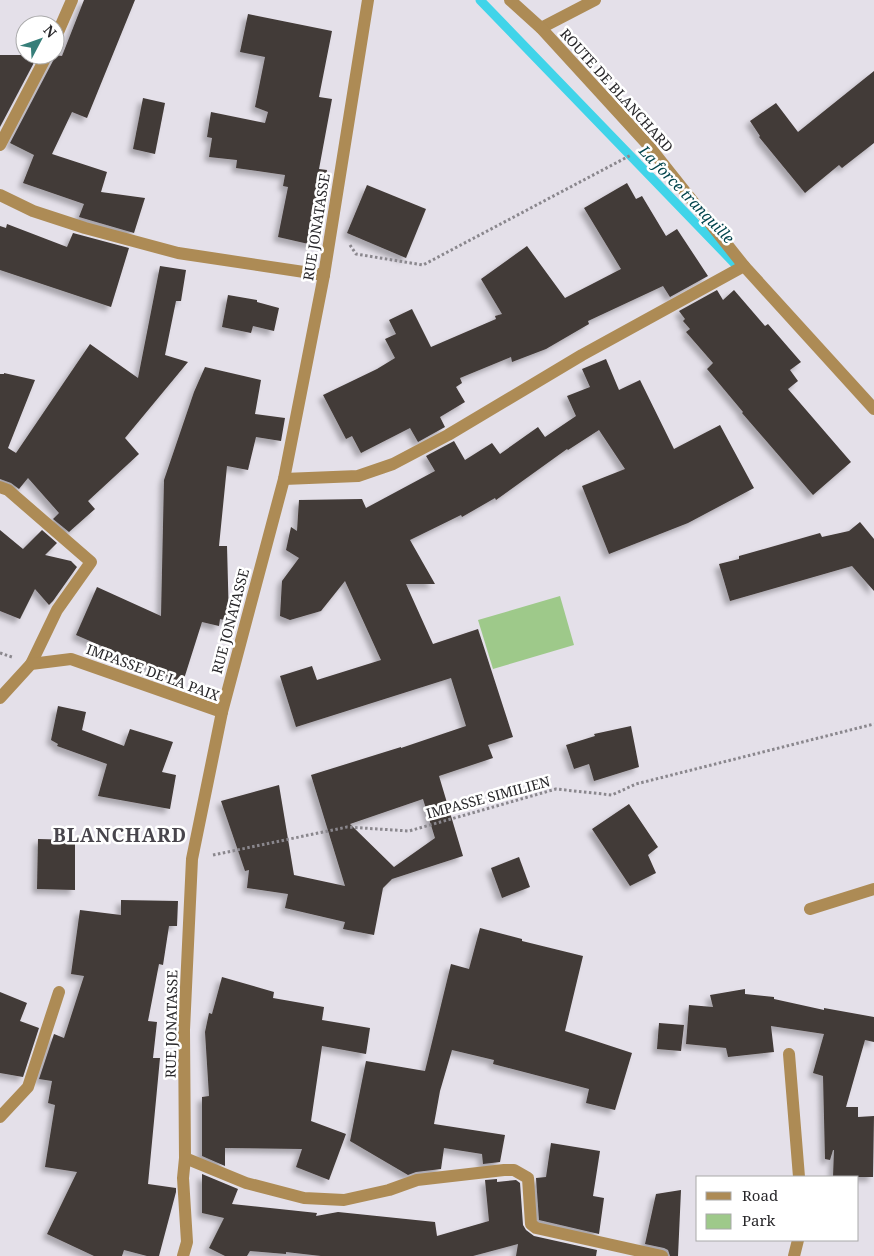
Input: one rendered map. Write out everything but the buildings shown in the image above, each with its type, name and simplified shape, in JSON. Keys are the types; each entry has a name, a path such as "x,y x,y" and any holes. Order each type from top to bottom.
{"street":[{"path":"65,16 72,0"},
{"name":"RUE JONATASSE","path":"183,1256 187,1242 183,1178 185,1158 184,1030 192,859 222,712 284,480 324,275 368,0"},
{"name":"ROUTE DE BLANCHARD","path":"510,0 541,28 648,146 744,266 874,408"},
{"path":"541,28 595,0"},
{"path":"0,145 42,65"},
{"path":"0,195 33,211 84,228 178,253 324,275"},
{"path":"284,480 358,476 393,464 448,435 582,355 744,266"},
{"path":"0,487 8,490 92,562 57,610 31,664 0,698"},
{"name":"IMPASSE DE LA PAIX","path":"31,664 71,659 222,712"},
{"path":"810,909 874,889"},
{"path":"0,1117 28,1087 59,992"},
{"path":"789,1054 799,1176"},
{"path":"185,1158 246,1183 304,1198 344,1200 388,1190 417,1180 514,1170 528,1178 532,1224 536,1228 662,1256"},
{"path":"794,1256 798,1241"}],"path":[{"path":"329,239 348,242 356,254 423,265 648,146"},
{"name":"IMPASSE SIMILIEN","path":"192,859 347,827 409,831 556,789 612,794 636,784 874,724"}],"green space":[{"path":"560,596 574,645 493,669 478,620"}],"waterway":[{"name":"La force tranquille","path":"480,0 736,265"}],"district":[{"name":"BLANCHARD","path":"120,835"}]}
